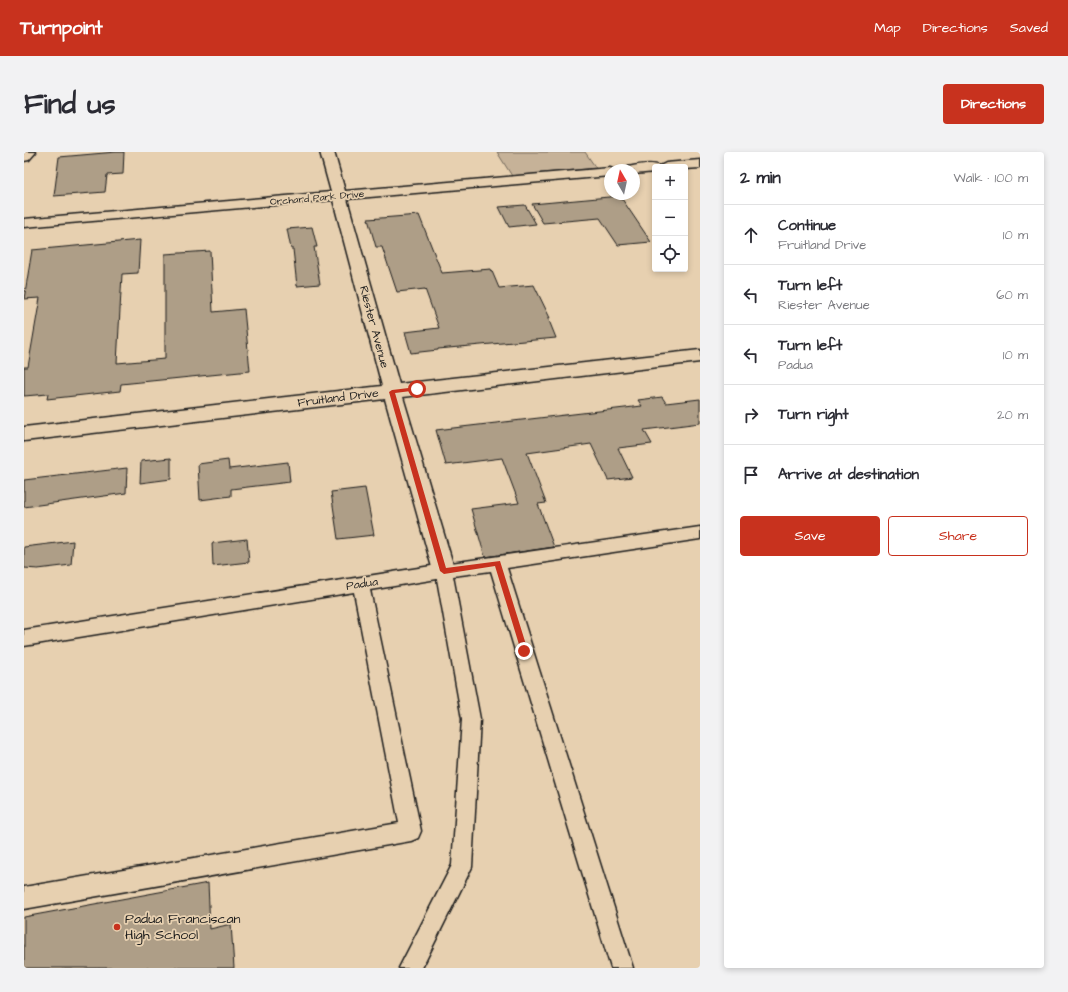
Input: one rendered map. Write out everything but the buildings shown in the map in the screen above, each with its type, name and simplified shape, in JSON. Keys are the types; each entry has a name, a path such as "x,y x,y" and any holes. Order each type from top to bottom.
{"street":[{"path":"24,157 29,152"},
{"name":"Riester Avenue","path":"327,152 392,392 444,571"},
{"path":"688,165 700,164"},
{"path":"640,169 652,168"},
{"name":"Orchard Park Drive","path":"24,223 604,173"},
{"name":"Fruitland Drive","path":"24,434 700,356"}],"lane":[{"name":"Padua","path":"24,638 444,571 700,533"},
{"path":"497,563 622,968"},
{"path":"410,968 462,867 471,719 444,571"},
{"path":"24,898 411,831 361,584"}],"shaded area":[{"path":"497,152 585,152 596,168 512,176"}],"place":[{"name":"Padua Franciscan High School","path":"117,927"}],"route":[{"path":"417,389 392,392 444,571 497,563 524,651"}]}
